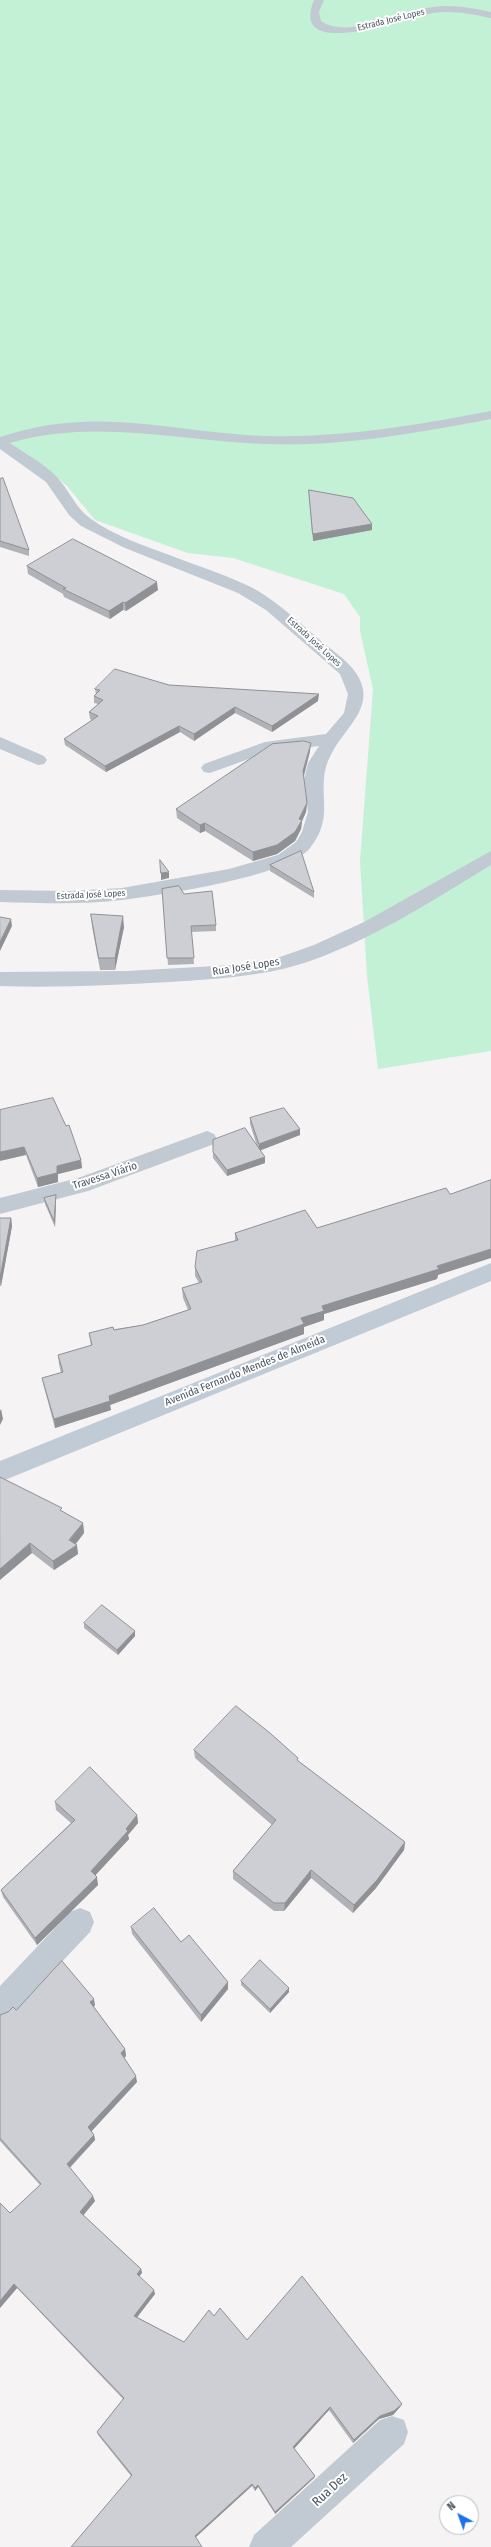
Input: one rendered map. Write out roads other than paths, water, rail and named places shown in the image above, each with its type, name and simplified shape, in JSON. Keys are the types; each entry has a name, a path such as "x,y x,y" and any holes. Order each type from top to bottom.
{"street":[{"name":"Estrada José Lopes","path":"319,0 314,12 316,22 324,28 333,30 357,29 434,10 460,10 491,15"},
{"name":"Estrada José Lopes","path":"0,442 46,428 96,426 243,440 300,440 414,428 491,415"},
{"name":"Estrada José Lopes","path":"0,442 51,479 74,512 86,522 130,545 244,590 272,607 323,650 346,672 353,682 356,694 352,714 331,739 321,755 313,780 317,812 311,833 302,846 284,858 260,868 229,875 122,894 69,897 0,896"},
{"path":"210,768 265,747 331,739"},
{"path":"0,742 38,760"},
{"name":"Rua José Lopes","path":"0,979 59,981 224,972 267,966 295,959 343,939 491,857"},
{"name":"Travessa Viário","path":"0,1206 81,1185 207,1139"},
{"name":"Avenida Fernando Mendes de Almeida","path":"0,1472 489,1275"},
{"path":"0,2006 80,1922"},
{"name":"Rua Dez","path":"266,2547 392,2432"}]}
